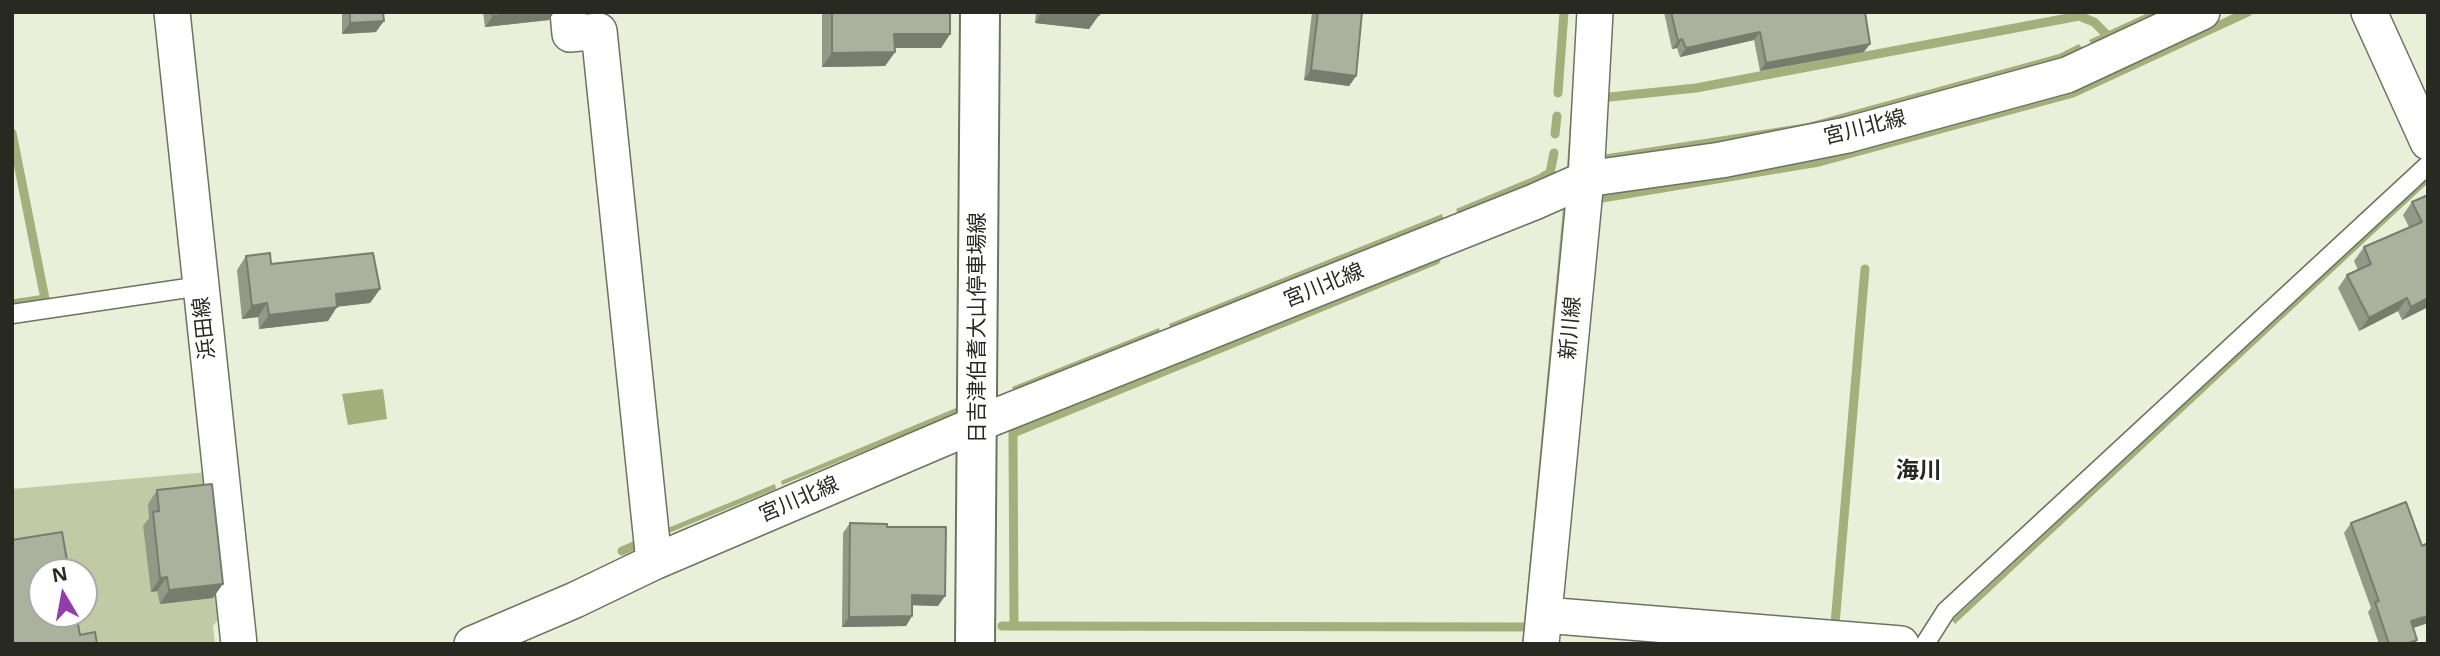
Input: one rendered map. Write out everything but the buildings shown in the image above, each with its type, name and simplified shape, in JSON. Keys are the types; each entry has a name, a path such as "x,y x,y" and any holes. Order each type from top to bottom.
{"main road":[{"name":"日吉津伯耆大山停車場線","path":"975,644 980,12"}],"street":[{"name":"浜田線","path":"172,12 239,644"},
{"path":"568,12 570,34 598,31 654,562"},
{"name":"新川線","path":"1542,629 1586,179 1595,12"},
{"name":"宮川北線","path":"472,644 575,600 654,562 978,424 1586,179 1721,160 1847,135 2067,75 2202,12"},
{"path":"2370,12 2428,142"},
{"path":"1542,629 1901,644"}],"lane":[{"path":"1925,644 1946,611 2428,165"},
{"path":"12,314 201,286"}],"shaded area":[{"path":"1578,12 1585,12 1531,644 1522,644 1567,166"},
{"path":"2150,12 2165,12 2092,45 2089,40"},
{"path":"2079,44 2084,50 2059,59 1807,130 1594,163 1595,156 1808,123 2059,54"},
{"path":"1552,169 1553,175 1458,214 1456,209"},
{"path":"2426,179 2428,183 1955,624 1952,620"},
{"path":"1442,214 1444,220 1171,330 1169,324"},
{"path":"1159,328 1161,334 1014,393 1012,387"},
{"path":"383,389 387,419 348,425 342,394"},
{"path":"956,408 958,413 782,485 781,481"},
{"path":"208,472 223,613 213,626 215,644 12,644 12,489"},
{"path":"775,484 776,489 664,535 663,530"}],"waterway":[{"path":"1558,93 1564,12"},
{"path":"1596,199 1819,162 2073,93 2248,12"},
{"path":"1600,98 1696,88 2079,16 2094,22 2107,35"},
{"path":"1555,134 1557,116"},
{"path":"12,133 45,299 12,304"},
{"path":"1544,176 1550,173 1554,153"},
{"path":"1014,626 1013,433 1436,260"},
{"path":"1835,624 1865,269"},
{"path":"622,551 638,544"},
{"path":"1002,626 1528,627"}],"district":[{"name":"海川","path":"1919,471"}]}
